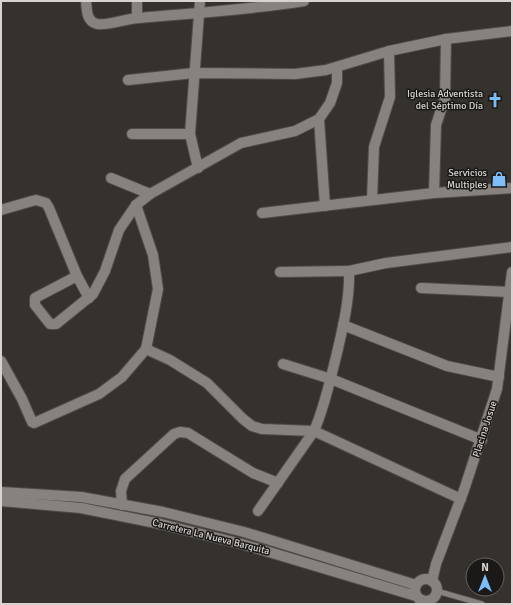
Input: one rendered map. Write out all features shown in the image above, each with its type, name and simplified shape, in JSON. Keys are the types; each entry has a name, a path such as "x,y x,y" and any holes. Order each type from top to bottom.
{"street":[{"path":"86,1 87,14 92,22 99,24 137,18 199,13 265,4 304,1"},
{"path":"137,1 137,18"},
{"path":"198,168 190,134 200,1"},
{"path":"128,80 194,72 295,74 337,67 389,51 446,39 512,31"},
{"path":"434,193 436,125 445,98 446,39"},
{"path":"372,200 374,147 390,97 389,51"},
{"path":"77,276 35,298 35,305 50,324 56,324 93,294 105,271 119,230 136,205 150,194 241,144 295,131 319,119 330,103 337,83 337,67"},
{"path":"319,119 325,206"},
{"path":"132,134 190,134"},
{"path":"111,178 150,194"},
{"path":"262,213 434,193 512,188"},
{"path":"1,210 36,200 46,203 77,276 89,298"},
{"path":"1,361 22,399 32,422 34,423 99,394 122,377 146,349 158,289 153,255 136,205"},
{"path":"280,272 349,271 386,263 512,247"},
{"path":"258,512 314,431 326,400 343,325 350,279 349,271"},
{"name":"Placina Josue","path":"432,580 436,564 482,440 498,389 512,272"},
{"path":"421,288 509,292"},
{"path":"343,325 447,366 499,377"},
{"path":"146,349 170,360 207,383 252,426 262,429 314,431 461,499"},
{"path":"283,364 331,379 482,440"},
{"path":"122,505 121,491 125,478 174,434 180,432 188,433 253,473 278,483"},
{"name":"Carretera La Nueva Barquita","path":"1,492 81,497 163,512 244,532 416,585"},
{"name":"Carretera La Nueva Barquita","path":"1,501 81,508 161,524 242,544 419,600"},
{"path":"425,579 432,580 436,585 436,594 432,599 419,600 415,592 416,585 418,582 425,579"}],"lane":[{"path":"437,590 482,604"}],"place":[{"name":"Iglesia Adventista del Séptimo Día","path":"495,100"},
{"name":"Servicios Multiples","path":"499,179"}]}
